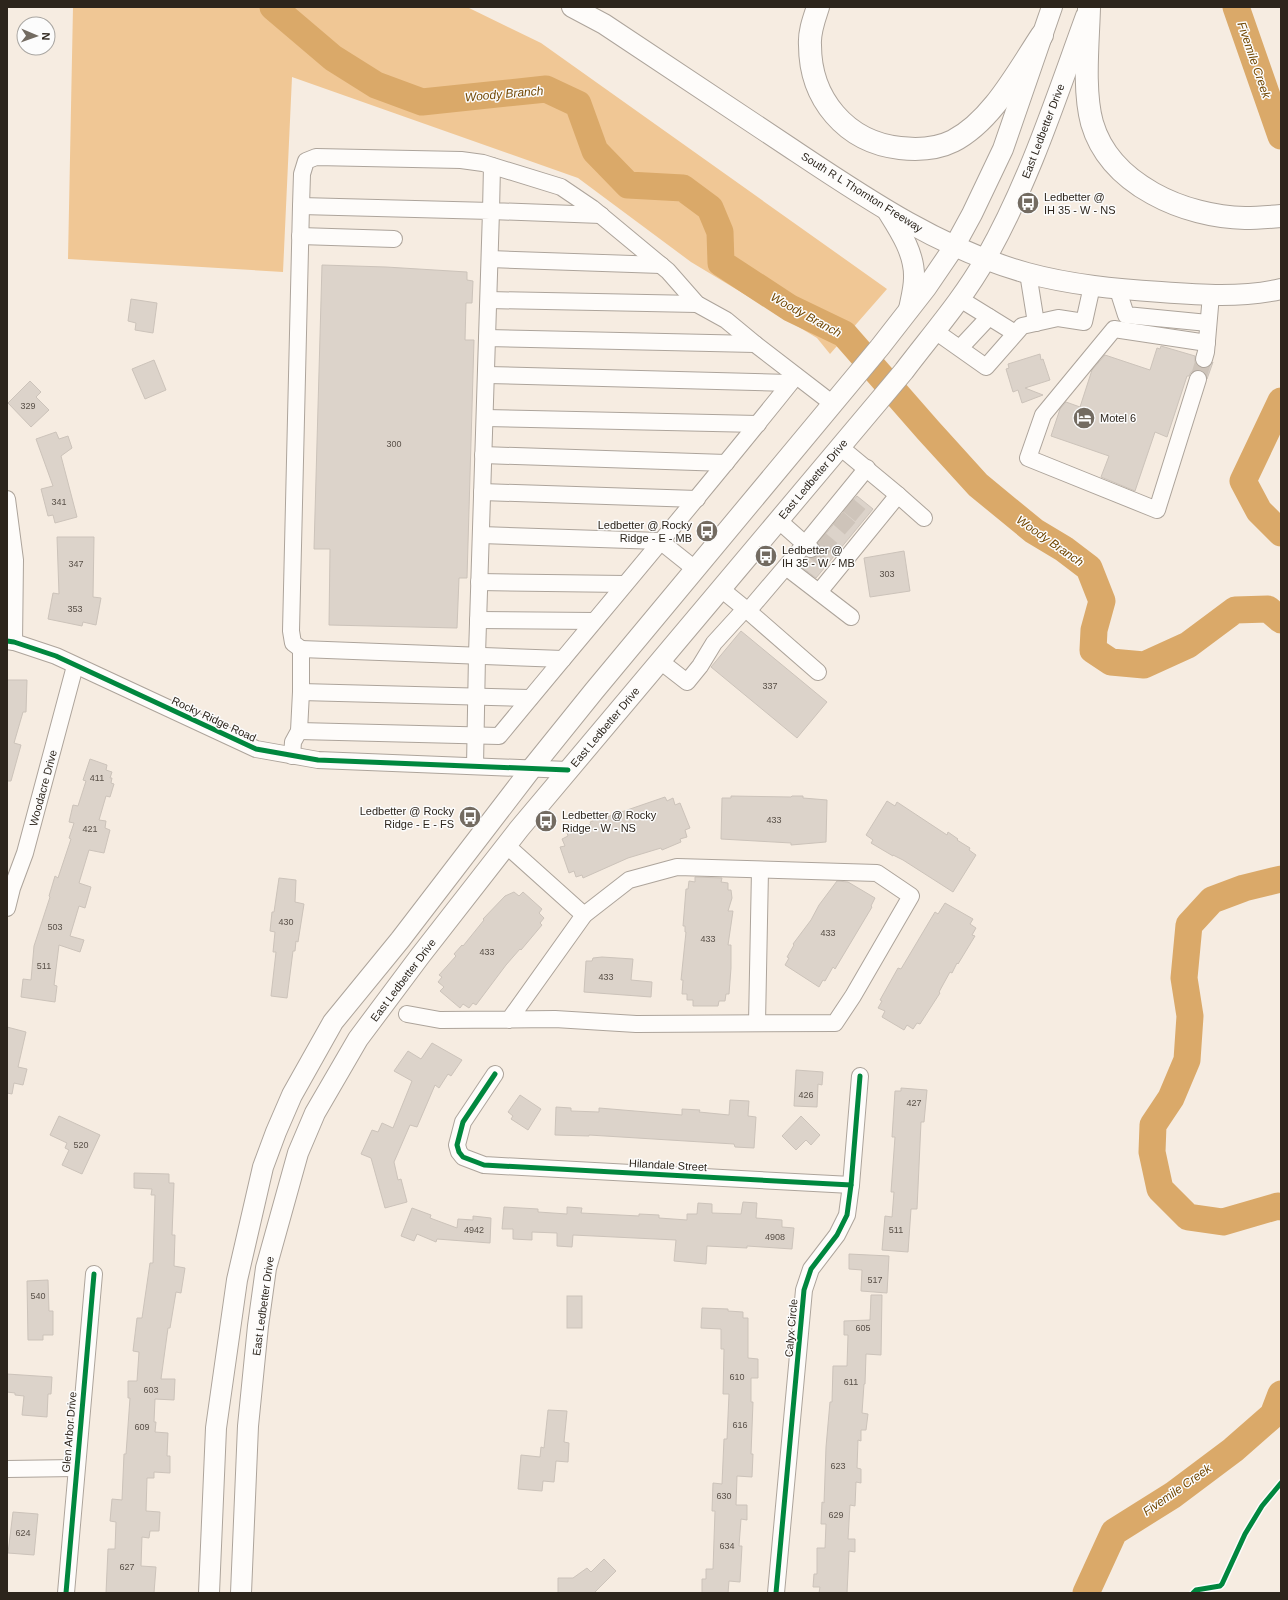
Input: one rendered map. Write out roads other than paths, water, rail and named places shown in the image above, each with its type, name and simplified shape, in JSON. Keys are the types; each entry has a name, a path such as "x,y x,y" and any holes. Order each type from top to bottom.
{"highway":[{"path":"818,7 812,23 809,44 812,67 818,90 830,110 847,127 866,139 886,147 907,149 930,148 952,141 970,131 997,101 1042,36"},
{"path":"1089,7 1088,100 1092,123 1101,144 1114,164 1131,180 1150,192 1172,202 1196,210 1244,218 1275,217"}],"main road":[{"name":"South R L Thornton Freeway","path":"572,7 604,24 845,184 887,210 954,247 1028,273 1118,290 1211,295 1276,290"},
{"path":"209,1593 216,1428 231,1317 240,1265 263,1167 292,1095 333,1022 400,940 532,768 594,691 880,347 908,312 954,247 972,214 1003,149 1052,7"},
{"name":"East Ledbetter Drive","path":"241,1593 248,1426 258,1326 266,1268 298,1153 315,1113 358,1039 506,845 904,371 960,299 986,259 1033,161 1089,7"},
{"path":"887,210 904,237 911,257 914,277 908,312"},
{"path":"814,426 840,447"},
{"path":"695,569 721,589"},
{"path":"333,1022 358,1039"},
{"path":"231,1317 258,1326"}],"street":[{"path":"563,659 301,649 293,643 291,630 300,236 302,174 306,161 316,157 461,160 483,163 561,187 601,215 661,265 698,304 726,320 755,344 793,380 837,399"},
{"path":"475,766 479,582 487,375 492,166"},
{"path":"301,206 601,215"},
{"path":"300,236 394,239"},
{"path":"490,259 661,265"},
{"path":"1028,273 1036,323"},
{"path":"935,330 986,367 1022,326 1058,318 1084,322 1092,286"},
{"path":"1118,290 1126,315 1208,323"},
{"path":"1204,359 1207,343 1211,295"},
{"path":"960,299 1015,333"},
{"path":"489,300 698,304"},
{"path":"960,348 989,317"},
{"path":"1198,379 1157,510 1028,458 1043,414 1114,329 1207,343"},
{"path":"488,338 755,344"},
{"path":"487,375 793,380"},
{"path":"299,731 499,736 660,541 697,499 793,380"},
{"path":"485,418 758,424"},
{"path":"840,447 924,518"},
{"path":"483,455 726,463"},
{"path":"660,661 687,682 700,666 714,643 812,541 845,502 866,468"},
{"path":"482,492 697,499"},
{"path":"819,592 837,561 858,535 869,522 898,495"},
{"path":"7,499 9,535 15,560 11,642"},
{"path":"778,520 812,541"},
{"path":"481,535 660,541 695,569"},
{"path":"786,567 851,617"},
{"path":"479,582 625,584"},
{"path":"721,589 818,672"},
{"path":"478,620 594,621"},
{"name":"Rocky Ridge Road","path":"11,642 56,656 256,749 318,760 568,770"},
{"path":"292,756 293,742 299,731 301,649"},
{"name":"Woodacre Drive","path":"7,908 10,888 25,853 75,666"},
{"path":"301,692 530,698"},
{"path":"506,845 584,915"},
{"path":"407,1014 440,1020 509,1020 555,1019 636,1024 835,1023 853,996 911,896 877,873 677,867 629,880 584,915 509,1020"},
{"path":"757,1024 760,870"},
{"name":"Hilandale Street","path":"495,1074 463,1122 457,1145 459,1152 463,1157 484,1165 851,1185"},
{"name":"Calyx Circle","path":"776,1593 804,1290 811,1269 837,1235 847,1215 860,1076"},
{"name":"Glen Arbor Drive","path":"66,1593 94,1274"},
{"path":"7,1469 76,1468"}],"waterway":[{"name":"Woody Branch","path":"273,7 333,58 376,85 422,102 546,89 578,104 595,151 628,185 683,188 710,208 720,232 721,263 790,308 844,334 978,485 1034,531 1064,549 1089,568 1102,601 1094,630 1093,650 1111,662 1144,665 1188,645 1235,610 1268,609 1281,620"},
{"name":"Fivemile Creek","path":"1236,7 1281,136"},
{"name":"Fivemile Creek","path":"1281,401 1243,481 1259,511 1281,533"},
{"name":"Fivemile Creek","path":"1281,879 1244,888 1212,900 1189,925 1184,978 1190,1016 1187,1060 1171,1098 1153,1125 1152,1152 1160,1189 1188,1217 1223,1222 1278,1206 1281,1207"},
{"name":"Fivemile Creek","path":"1086,1593 1114,1532 1173,1495 1233,1450 1273,1415 1281,1394"}],"tunnel":[{"path":"1198,379 1204,359"},
{"path":"848,505 865,519"},
{"path":"838,518 854,532"},
{"path":"820,539 837,553"},
{"path":"811,549 828,563"}],"place":[{"name":"Ledbetter @ IH 35 - W - NS","path":"1028,203"},
{"name":"Motel 6","path":"1084,418"},
{"name":"Ledbetter @ Rocky Ridge - E - MB","path":"707,531"},
{"name":"Ledbetter @ IH 35 - W - MB","path":"766,556"},
{"name":"Ledbetter @ Rocky Ridge - E - FS","path":"470,817"},
{"name":"Ledbetter @ Rocky Ridge - W - NS","path":"546,821"}]}
